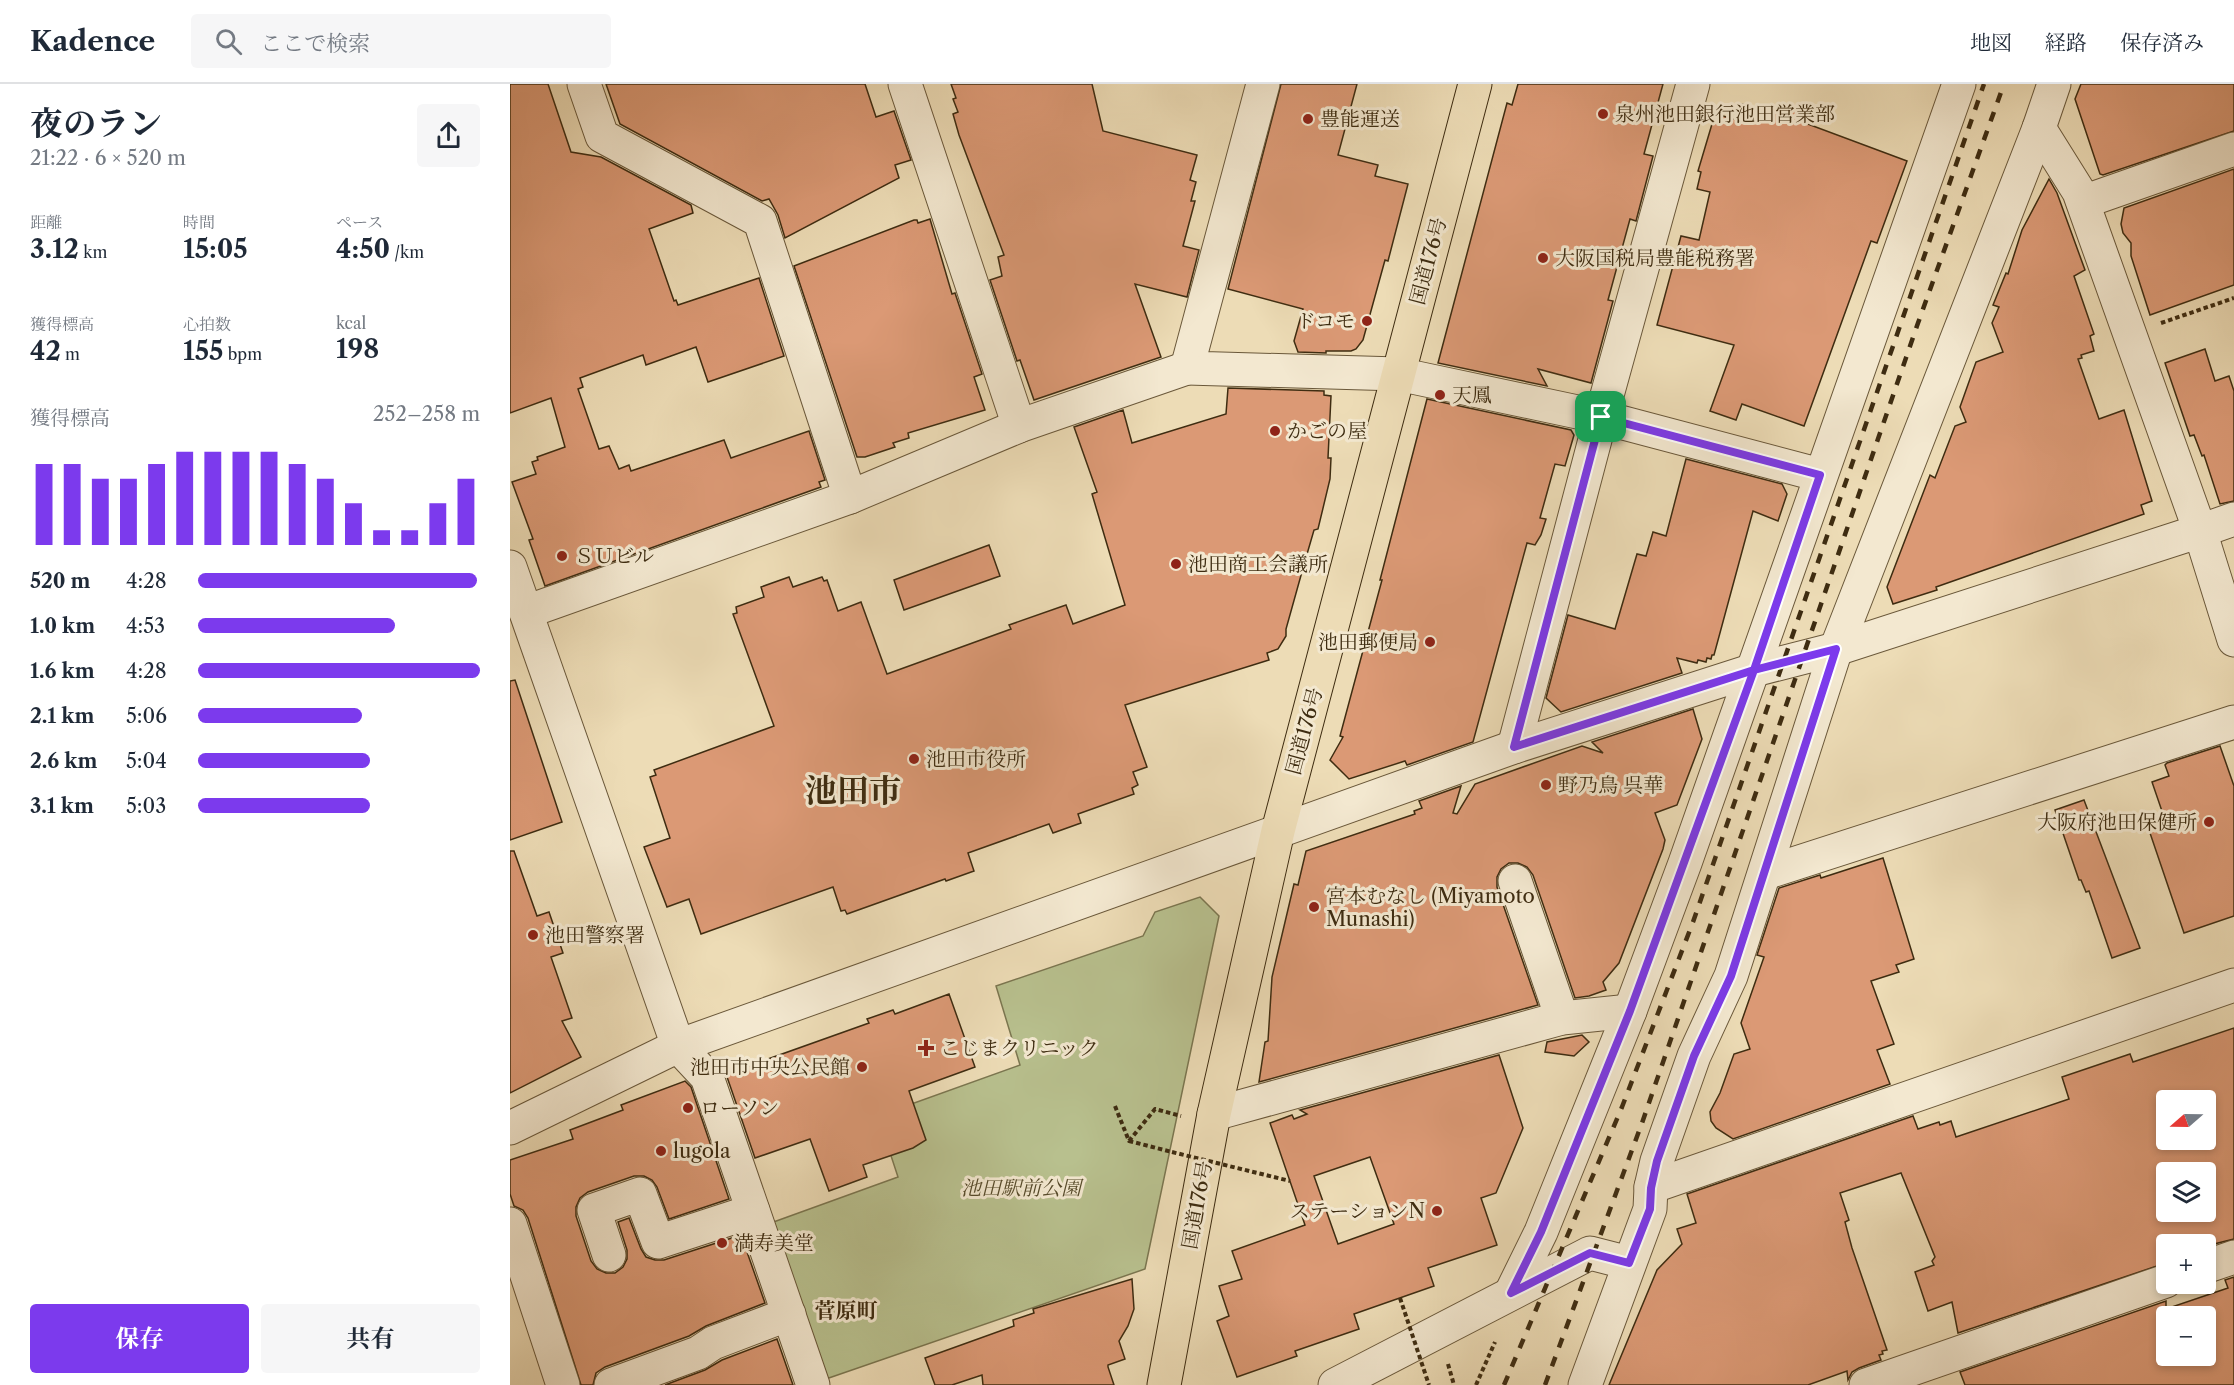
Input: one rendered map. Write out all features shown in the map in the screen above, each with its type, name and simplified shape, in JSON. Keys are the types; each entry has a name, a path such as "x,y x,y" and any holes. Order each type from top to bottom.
{"highway":[{"name":"国道176号","path":"1164,1385 1202,1116 1475,84"}],"street":[{"path":"584,84 602,136 760,221 850,497"},
{"path":"905,84 1019,426"},
{"path":"1187,368 1263,84"},
{"path":"1514,747 1601,417 1693,84"},
{"path":"1511,1293 1541,1232 1630,1011 1754,670 1820,475 1959,84"},
{"path":"1584,1385 1650,1209 1651,1188 1657,1161 1694,1056 1731,976 1836,649 2039,128 2054,84"},
{"path":"2039,128 2083,202 2200,531 2234,640"},
{"path":"2083,202 2234,149"},
{"path":"526,612 850,497 1019,426 1187,368 1398,374 1601,417 1820,475"},
{"path":"510,1128 678,1046 1514,747 1754,670 1836,649 2234,519"},
{"path":"510,567 678,1046 707,1077 813,1385"},
{"path":"1765,873 2234,722"},
{"path":"1515,880 1562,1018"},
{"path":"1651,1188 2234,986"},
{"path":"1202,1116 1562,1018 1630,1011"},
{"path":"609,1255 594,1210 640,1194 658,1242 753,1211"},
{"path":"510,1224 563,1385"},
{"path":"1335,1385 1590,1253 1629,1263"},
{"path":"2216,1263 2234,1257"},
{"path":"1866,1385 2156,1284"},
{"path":"611,1385 698,1353 713,1343 789,1314"}],"path":[{"path":"2130,334 2234,298"},
{"path":"1115,1106 1129,1141"},
{"path":"1129,1141 1155,1109 1202,1116"},
{"path":"1129,1141 1290,1181"},
{"path":"1400,1298 1429,1385"},
{"path":"1476,1385 1496,1342"},
{"path":"1454,1385 1446,1365 1456,1360"}],"green space":[{"name":"池田駅前公園","path":"1200,897 1219,916 1145,1269 823,1380 768,1224 898,1177 878,1116 1020,1065 996,986 1143,936 1155,912"}],"building":[{"path":"510,84 548,84 571,152 601,157 691,205 693,213 649,229 674,301 676,300 678,305 759,278 784,356 708,382 696,347 646,365 643,355 580,378 583,387 578,389 599,449 609,446 619,469 629,465 631,471 724,440 731,458 809,431 825,480 819,482 821,487 545,586 529,540 533,539 512,482 536,474 532,462 538,460 537,457 565,447 551,398 510,413"},
{"path":"606,84 865,84 876,117 894,111 911,160 895,165 899,178 785,238 778,215 769,199 762,201 620,124"},
{"path":"951,84 1092,84 1103,131 1197,155 1190,180 1196,182 1191,201 1195,201 1183,246 1199,250 1187,297 1135,284 1161,357 1034,400 1020,360 1017,361 990,280 1002,276 998,257 1004,255 959,135 953,114 958,112 953,99 956,98"},
{"path":"1281,84 1357,84 1338,155 1378,165 1375,176 1408,184 1388,261 1385,260 1363,340 1356,349 1351,351 1298,352 1294,341 1303,309 1228,289"},
{"path":"1518,84 1663,84 1644,154 1653,156 1636,221 1630,219 1608,300 1613,301 1591,383 1538,369 1547,386 1438,363 1507,103 1512,105"},
{"path":"2081,84 2234,84 2234,131 2103,175 2100,174 2075,99"},
{"path":"1742,104 1777,112 1779,105 1806,113 1805,123 1907,161 1877,243 1871,241 1804,426 1742,404 1736,420 1710,411 1734,345 1657,325 1681,236 1699,240 1710,192 1697,189 1701,172 1698,171 1715,114 1738,120"},
{"path":"2234,169 2234,285 2150,315 2131,256 2131,243 2123,233 2121,224 2124,208"},
{"path":"2049,179 2057,193 2085,270 2074,276 2094,334 2090,336 2094,351 2081,355 2082,358 2078,359 2099,419 2124,410 2152,501 2141,505 2144,514 1893,604 1887,587 1930,475 1935,478 1955,426 1966,422 1960,407 1976,362 2003,352 1992,323 1999,307 1993,305 2006,273 2008,274 2022,230"},
{"path":"930,219 952,294 955,293 982,374 974,377 985,410 908,433 909,438 893,443 895,447 865,457 857,457 794,266 914,220 918,223"},
{"path":"2205,349 2215,381 2229,376 2234,391 2234,501 2220,504 2204,455 2202,456 2194,435 2190,436 2165,363"},
{"name":"池田市役所","path":"1228,388 1324,391 1324,395 1331,396 1328,458 1331,458 1330,479 1318,529 1314,530 1305,561 1286,636 1278,649 1267,653 1269,660 1125,705 1147,767 1133,772 1138,785 1132,788 1134,794 1078,814 1081,823 1053,833 1049,824 968,853 974,871 847,914 845,910 841,911 833,887 701,934 689,899 667,907 644,847 670,838 650,777 656,775 654,770 774,726 733,614 737,613 736,607 764,597 761,587 789,577 793,587 822,577 824,581 827,580 838,611 861,602 887,674 1011,629 1009,625 1066,605 1073,624 1125,605 1092,494 1097,492 1074,427 1123,410 1132,443 1226,414"},
{"path":"1427,399 1571,430 1574,435 1565,466 1555,464 1540,518 1546,519 1541,535 1535,545 1527,543 1473,742 1407,765 1405,761 1349,779 1330,760 1343,737 1340,736"},
{"path":"1686,459 1782,484 1787,494 1778,521 1753,511 1714,655 1711,659 1707,658 1706,662 1698,660 1697,663 1677,658 1682,673 1561,712 1546,698 1568,615 1615,629 1637,554 1646,556 1653,532 1666,536"},
{"path":"989,545 1000,576 904,610 894,580"},
{"path":"515,680 562,822 510,840 510,681"},
{"path":"1693,709 1702,739 1677,805 1655,813 1665,840 1663,849 1619,963 1603,982 1606,990 1575,998 1533,875 1527,867 1518,863 1509,863 1501,869 1497,877 1497,887 1538,1005 1259,1082 1265,1042 1268,1041 1272,977 1294,884 1298,885 1306,851 1415,814 1414,811 1422,808 1419,801 1461,786 1453,813 1457,814 1475,784 1582,746 1603,753 1592,742"},
{"name":"大阪府池田保健所","path":"2220,746 2234,786 2234,916 2184,933 2150,833 2148,823 2164,817 2152,782 2169,776 2165,765 2167,763"},
{"path":"2084,800 2140,948 2112,958 2089,891 2086,892 2079,880 2055,810"},
{"name":"池田警察署","path":"510,851 514,851 537,916 549,912 563,953 551,957 572,1018 562,1021 581,1057 510,1093"},
{"path":"1883,858 1914,959 1896,965 1899,972 1871,981 1894,1044 1877,1050 1890,1084 1733,1139 1716,1128 1711,1121 1710,1112 1720,1093 1734,1054 1750,1049 1741,1023 1764,957 1757,955 1779,888 1820,875 1821,878"},
{"name":"池田市中央公民館","path":"949,994 975,1067 909,1091 926,1140 913,1148 863,1165 867,1177 829,1191 810,1139 755,1158 726,1074 869,1023 867,1019 893,1010 895,1014"},
{"path":"2234,1028 2234,1239 2216,1244 2216,1234 2156,1234 2156,1266 1958,1333 1952,1302 1928,1311 1915,1272 1934,1265 1932,1261 1935,1257 1901,1173 1840,1193 1849,1220 1845,1222 1852,1248 1887,1350 1882,1351 1883,1354 1879,1355 1881,1360 1852,1372 1848,1380 1847,1371 1808,1385 1609,1385 1657,1270 1682,1244 1677,1229 1696,1223 1687,1194 1913,1116 1918,1129 1939,1122 1940,1125 1951,1121 1956,1137 2069,1099 2062,1077 2130,1054 2133,1062"},
{"path":"1582,1035 1589,1042 1574,1056 1545,1052 1547,1042"},
{"name":"ステーションN","path":"1499,1055 1523,1128 1496,1193 1481,1198 1497,1245 1428,1268 1434,1286 1354,1314 1359,1329 1295,1351 1297,1356 1237,1377 1217,1321 1229,1316 1219,1286 1242,1279 1232,1251 1305,1225 1270,1123 1292,1115 1294,1119 1307,1114 1300,1110","holes":["1370,1157 1394,1224 1338,1244 1314,1176"]},
{"path":"685,1081 691,1087 729,1199 669,1219 657,1187 652,1180 644,1176 634,1176 588,1192 580,1198 576,1207 576,1216 591,1261 597,1269 606,1273 615,1273 623,1267 627,1259 627,1250 618,1222 629,1218 641,1249 646,1257 655,1260 664,1260 741,1235 765,1303 706,1326 689,1336 605,1367 596,1373 593,1385 581,1385 528,1218 523,1210 514,1206 510,1194 510,1160 573,1139 570,1130 623,1110 621,1105"},
{"path":"2234,1277 2234,1385 1965,1385 1960,1372 2166,1301 2166,1306 2156,1306 2156,1366 2216,1366 2216,1306 2175,1306 2216,1294 2228,1288 2225,1280"},
{"path":"1132,1279 1134,1309 1119,1341 1125,1359 1108,1365 1114,1385 983,1385 982,1375 952,1385 935,1385 925,1358 1014,1326 1013,1320 1034,1313 1033,1309"},
{"path":"777,1339 793,1385 665,1385 705,1370 722,1360"}],"railway":[{"path":"1504,1385 1622,1107 1693,922 1984,84"},
{"path":"1545,1385 1642,1123 1918,323 2004,84"}],"place":[{"name":"泉州池田銀行池田営業部","path":"1603,114"},
{"name":"豊能運送","path":"1308,119"},
{"name":"大阪国税局豊能税務署","path":"1543,258"},
{"name":"ドコモ","path":"1367,321"},
{"name":"天鳳","path":"1440,395"},
{"name":"かごの屋","path":"1275,431"},
{"name":"ＳＵビル","path":"562,556"},
{"name":"池田商工会議所","path":"1176,564"},
{"name":"池田郵便局","path":"1430,642"},
{"name":"池田市役所","path":"914,759"},
{"name":"野乃鳥 呉華","path":"1546,785"},
{"name":"大阪府池田保健所","path":"2209,822"},
{"name":"宮本むなし (Miyamoto Munashi)","path":"1314,907"},
{"name":"池田警察署","path":"533,935"},
{"name":"こじまクリニック","path":"926,1048"},
{"name":"池田市中央公民館","path":"862,1067"},
{"name":"ローソン","path":"688,1108"},
{"name":"lugola","path":"661,1151"},
{"name":"ステーションN","path":"1437,1211"},
{"name":"満寿美堂","path":"722,1243"}],"district":[{"name":"池田市","path":"853,791"},
{"name":"菅原町","path":"846,1311"}],"route":[{"path":"1601,417 1514,747 1754,670 1630,1011 1541,1232 1511,1293 1590,1253 1629,1263 1650,1209 1651,1188 1657,1161 1694,1056 1731,976 1836,649 1754,670 1820,475 1601,417"}]}
